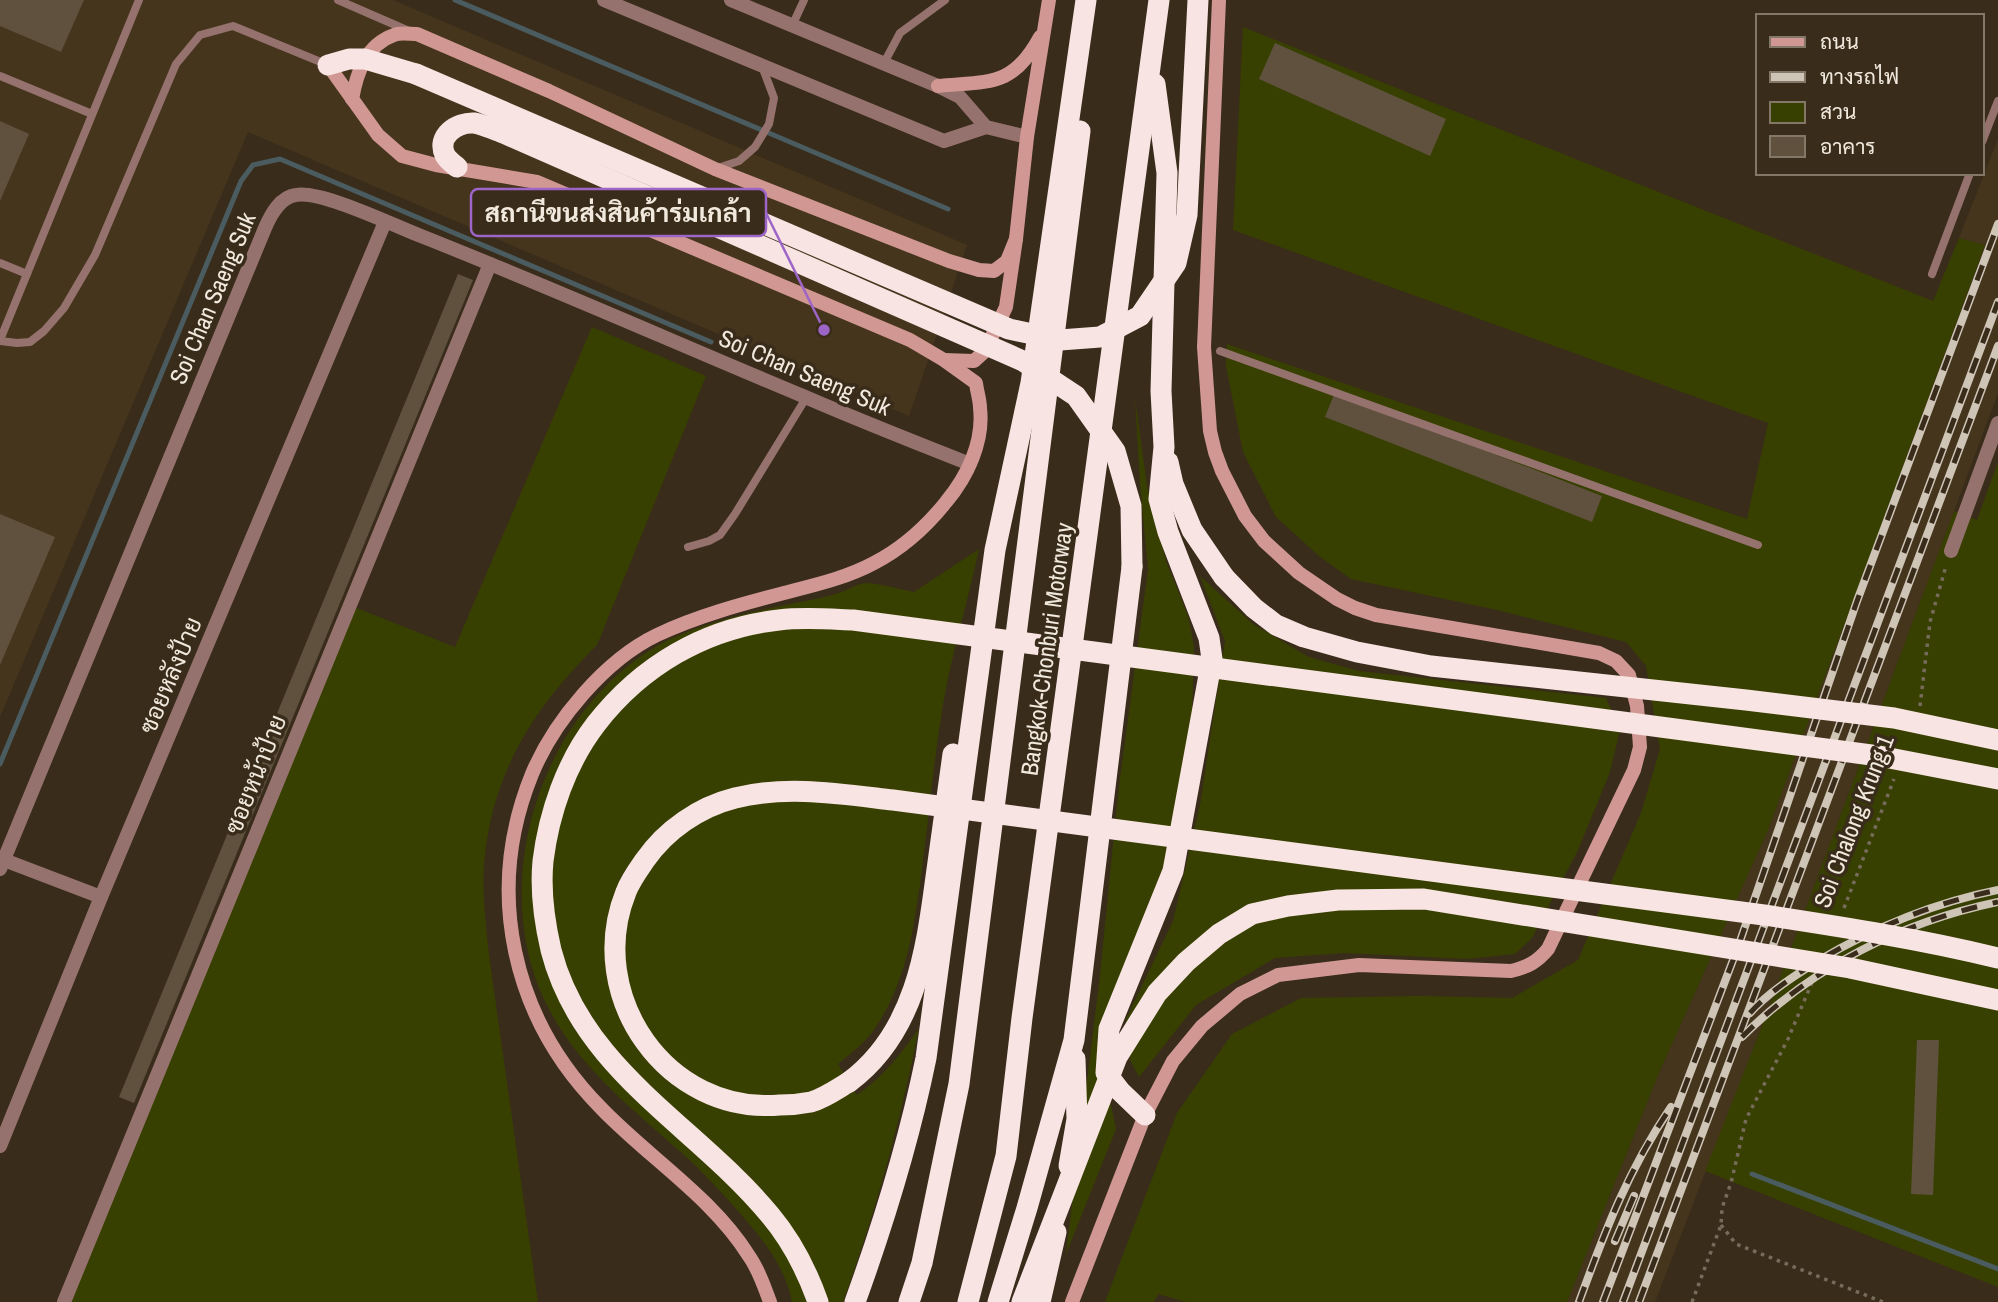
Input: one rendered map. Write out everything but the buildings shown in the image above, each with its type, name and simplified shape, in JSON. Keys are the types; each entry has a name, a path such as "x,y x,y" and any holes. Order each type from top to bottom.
{"highway":[{"path":"855,1302 896,1181 915,1114 926,1058 988,596 995,550 1031,383 1086,0"},
{"name":"Bangkok-Chonburi Motorway","path":"909,1302 922,1263 958,1084 1097,0"},
{"name":"Bangkok-Chonburi Motorway","path":"968,1302 1006,1156 1022,1018 1159,0"},
{"path":"328,65 349,59 365,59 416,74 1009,329 1060,340 1100,337 1140,316 1176,263 1187,215 1198,0"},
{"path":"1145,1115 1106,1073 1108,1029 1174,871 1212,659 1209,638 1168,532 1159,499 1164,447 1161,391 1167,173 1151,55"},
{"path":"457,167 445,156 443,145 446,134 454,127 476,123 501,132 1023,360 1076,396 1115,452 1131,506 1132,567 1074,1040 998,1302"},
{"path":"1164,447 1173,484 1192,530 1224,577 1254,608 1276,625 1304,637 1357,652 1431,666 1894,718 1998,740"},
{"path":"988,596 975,634 960,706 934,891 926,946 916,985 898,1026 882,1052 849,1082 812,1101 770,1106 716,1097 673,1074 654,1055 638,1032 626,1008 616,972 615,942 626,891 654,847 671,830 704,809 735,798 781,792 813,792 893,800 1764,915 1998,958"},
{"path":"818,1302 808,1274 771,1215 720,1163 634,1086 595,1040 571,1003 561,981 544,916 541,879 545,849 569,767 586,737 624,693 652,667 692,645 723,632 779,620 853,620 1865,754 1998,779"},
{"path":"1022,1302 1117,1057 1157,993 1186,962 1219,934 1252,914 1288,906 1338,900 1424,899 1850,968 1998,1000"},
{"path":"1040,1302 1060,1216 1077,1119 1074,1040"}],"main road":[{"path":"944,360 974,361 985,351 1006,307 1027,137 1049,0"},
{"path":"1072,1302 1145,1115 1173,1061 1202,1026 1240,994 1278,975 1359,965 1511,971 1527,968 1539,960 1548,949 1634,770 1640,747 1637,706 1629,676 1616,662 1599,653 1377,615 1355,608 1299,573 1264,541 1245,516 1215,452 1210,431 1204,347 1219,0"},
{"path":"939,86 1003,78 1018,69 1030,55 1045,27"},
{"path":"352,99 357,73 374,46 396,33 417,34 549,90 715,169 949,261 979,270 994,271 1004,265 1016,239"},
{"path":"328,65 378,135 402,156 436,165 537,182 910,340 975,383 981,410 978,437 970,464 957,489 918,534 872,564 837,579 690,622 656,636 631,651 585,693 547,746 533,772 514,834 509,867 510,932 526,992 551,1045 580,1086 601,1109 704,1202 734,1236 750,1256 770,1302"}],"street":[{"path":"604,0 944,141 986,127 1027,137"},
{"path":"731,0 939,86 960,97 986,127"},
{"name":"Soi Chan Saeng Suk","path":"2,864 270,216 282,202 295,194 335,201 970,464"},
{"name":"ซอยหลังป้าย","path":"0,1146 101,897 385,222"},
{"name":"ซอยหน้าป้าย","path":"64,1302 490,264"},
{"path":"1951,551 1998,423"},
{"path":"2,864 101,897"}],"lane":[{"path":"139,0 0,340 30,342 44,331 64,308 95,256 176,64 200,35 233,26 328,65"},
{"path":"338,0 417,34"},
{"path":"792,26 804,0"},
{"path":"884,63 900,33 945,0"},
{"path":"715,169 739,161 755,147 769,124 774,98 762,66"},
{"path":"0,76 92,114"},
{"path":"1984,137 1998,102"},
{"path":"1931,274 1969,175"},
{"path":"0,263 27,274"},
{"path":"1220,351 1758,545"},
{"path":"688,547 720,535 736,514 806,398"}],"path":[{"name":"Soi Chalong Krung 1","path":"1919,714 1930,622 1951,551"},
{"name":"Soi Chalong Krung 1","path":"1840,917 1895,777"},
{"path":"1692,1302 1721,1225 1722,1208 1731,1183 1746,1119 1788,1039 1814,978"},
{"path":"1721,1225 1736,1244 1883,1302"}],"shaded area":[{"path":"0,0 393,0 967,245 909,416 248,132 0,717"},
{"path":"1998,139 1998,393 1762,1026 1655,1302 1567,1302 1659,1073 1768,830 1985,245 1959,238"}],"green space":[{"path":"1243,27 1933,301 1959,238 1985,245 1768,830 1659,1073 1567,1302 1186,1302 1158,1294 1154,1302 1105,1302 1177,1113 1232,1034 1301,998 1512,998 1578,960 1641,813 1660,749 1646,666 1626,642 1497,610 1351,579 1319,556 1276,517 1243,452 1226,366 1227,344 1747,519 1768,423 1233,230"},
{"path":"592,327 706,376 597,645 553,693 535,718 506,771 489,831 484,887 489,955 538,1302 67,1302 354,607 455,647"},
{"path":"1135,398 1147,486 1166,561 1188,616 1194,646 1192,713 1164,871 1097,1038 1116,1129 1066,1254 1100,975 1118,794 1148,569"},
{"path":"1998,462 1998,1287 1705,1171 1762,1026 1954,511 1977,520"},
{"path":"979,549 943,705 922,869 904,967 889,1004 871,1034 838,1064 857,1095 891,1064 919,1028 904,1098 877,1200 843,1302 792,1302 778,1265 747,1221 697,1167 596,1073 577,1051 545,1002 534,974 524,929 522,882 528,835 541,789 561,746 587,707 619,673 657,646 689,631 724,620 842,592 864,583 914,592"},
{"path":"1200,576 1253,624 1309,657 1359,671 1606,698 1620,730 1610,772 1578,850 1532,938 1515,954 1467,959 1344,953 1275,958 1196,1005 1139,1077 1130,1060 1126,1019 1173,921 1200,805 1225,641"}],"waterway":[{"path":"455,0 948,209"},
{"path":"0,764 241,181 253,165 280,159 711,342"},
{"path":"1752,1174 1998,1269"}],"railway":[{"path":"1603,1302 1738,947 1857,601 1998,224"},
{"path":"1623,1302 1998,302"},
{"path":"1639,1302 1998,346"},
{"path":"1750,1013 1791,979 1861,937 1928,909 1998,890"},
{"path":"1742,1037 1798,989 1860,951 1927,922 1998,902"},
{"path":"1579,1302 1630,1178 1671,1107"},
{"path":"1615,1241 1634,1196"}],"place":[{"name":"สถานีขนส่งสินค้าร่มเกล้า","path":"824,330"}]}
